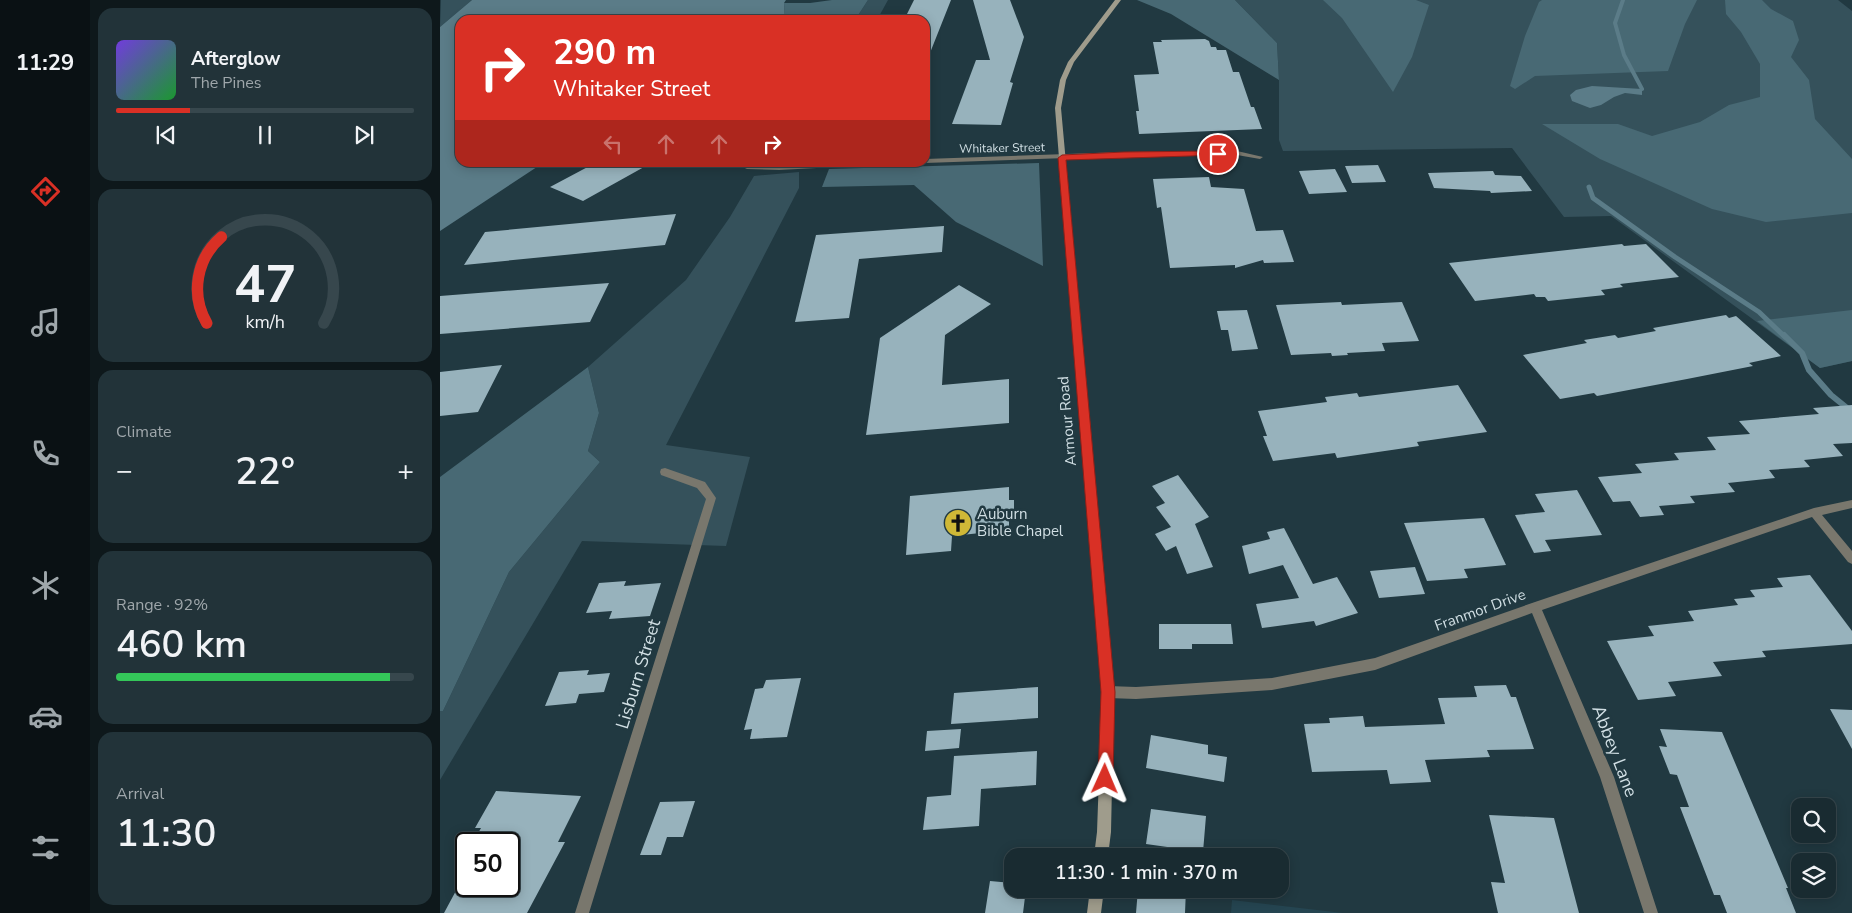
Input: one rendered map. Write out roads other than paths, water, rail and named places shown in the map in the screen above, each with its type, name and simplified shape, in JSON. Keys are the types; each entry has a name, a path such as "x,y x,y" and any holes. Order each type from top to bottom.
{"main road":[{"name":"Armour Road","path":"1102,848 1108,692 1058,108 1063,80 1071,62 1118,0"},
{"path":"1094,913 1096,898"}],"street":[{"name":"Whitaker Street","path":"930,161 1062,158 1124,154 1228,154 1260,157"},
{"path":"746,167 798,167"},
{"name":"Lisburn Street","path":"582,913 711,498 701,485 665,472"},
{"name":"Franmor Drive","path":"1108,692 1136,693 1272,684 1375,664 1535,607 1814,512 1852,504"},
{"path":"1814,512 1852,559"},
{"name":"Abbey Lane","path":"1535,607 1607,777 1651,913"}],"waterway":[{"path":"1623,0 1615,23 1624,55 1642,89"},
{"path":"1589,187 1593,198 1675,257 1759,312 1785,337"},
{"path":"1784,335 1802,353 1809,370 1831,395 1852,412"}],"place":[{"name":"Auburn Bible Chapel","path":"958,523"}]}
